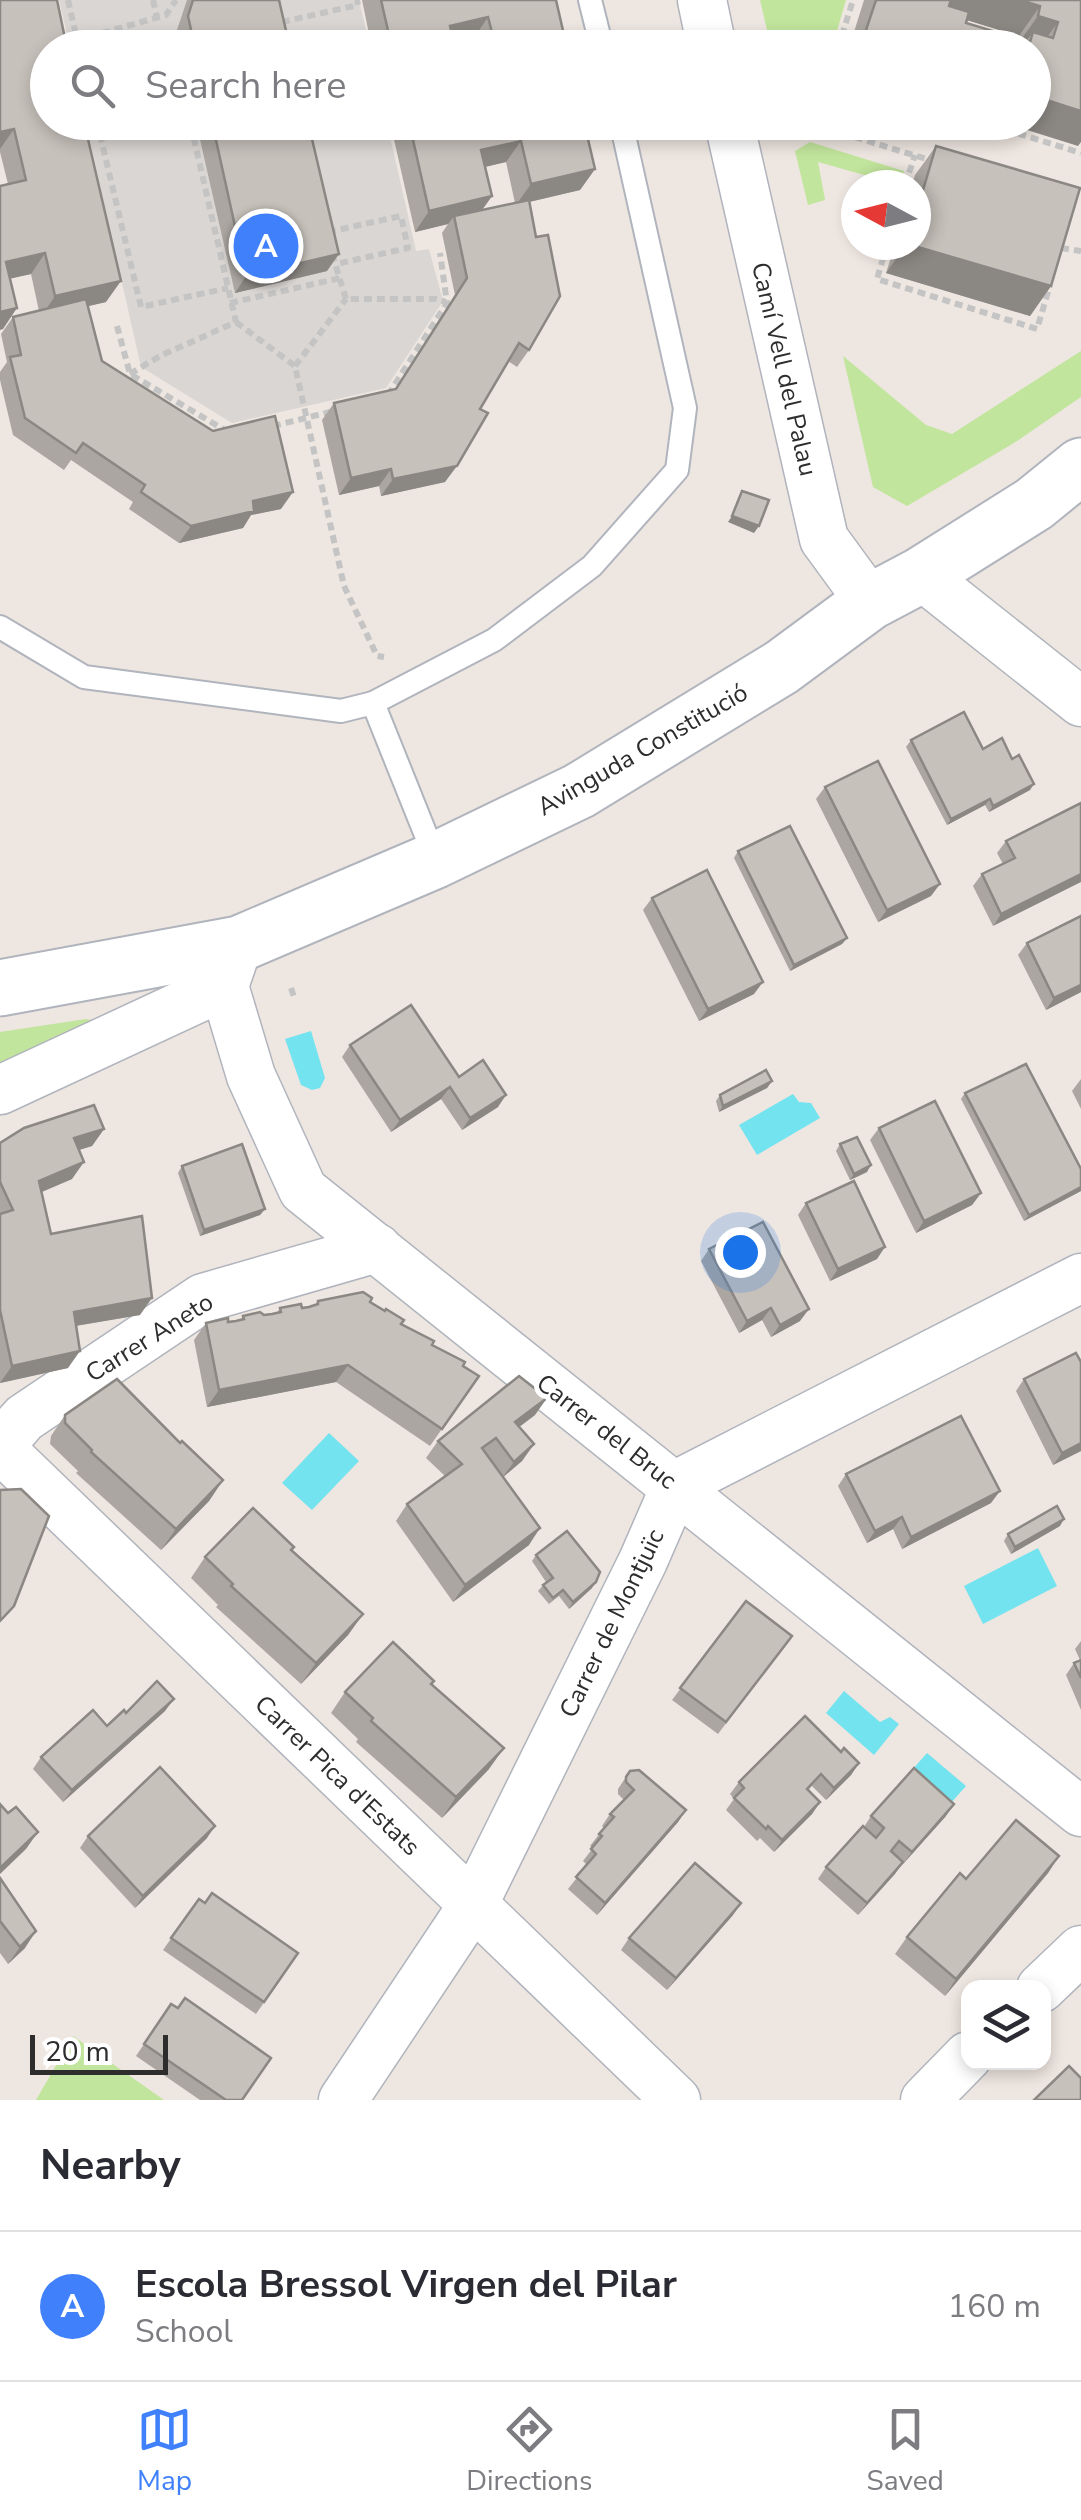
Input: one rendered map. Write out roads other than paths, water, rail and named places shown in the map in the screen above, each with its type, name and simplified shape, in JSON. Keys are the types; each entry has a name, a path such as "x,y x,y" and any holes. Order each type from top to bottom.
{"street":[{"path":"702,0 708,30"},
{"name":"Camí Vell del Palau","path":"733,140 824,539 870,602"},
{"name":"Avinguda Constitució","path":"5,979 231,965 579,791 782,667 870,602 1034,504 1081,466"},
{"path":"921,575 1081,702"},
{"path":"0,1090 231,965"},
{"name":"Carrer del Bruc","path":"231,965 251,1076 303,1190 1081,1812"},
{"name":"Carrer Aneto","path":"0,1447 24,1418 203,1298 377,1248"},
{"path":"676,1486 1081,1278"},
{"name":"Carrer Pica d'Estats","path":"0,1447 676,2100"},
{"name":"Carrer de Montjuïc","path":"343,2100 473,1906 676,1486"},
{"path":"1050,1980 1081,1950"},
{"path":"925,2100 961,2063"}],"lane":[{"path":"590,0 598,30"},
{"path":"0,628 84,677 341,711 373,703 494,640 592,566 678,470 685,408 625,140"},
{"path":"373,703 436,860"}],"water":[{"path":"311,1031 325,1078 320,1088 312,1090 301,1085 285,1039"},
{"path":"793,1094 799,1102 811,1103 820,1118 757,1155 739,1125"},
{"path":"329,1433 359,1461 312,1510 282,1483"},
{"path":"1038,1548 1057,1586 983,1624 964,1586"},
{"path":"844,1691 880,1722 890,1717 899,1724 874,1755 826,1713"},
{"path":"927,1753 966,1786 950,1804 911,1771"}],"place":[{"name":"Escola Bressol Virgen del Pilar","path":"266,246"}]}
